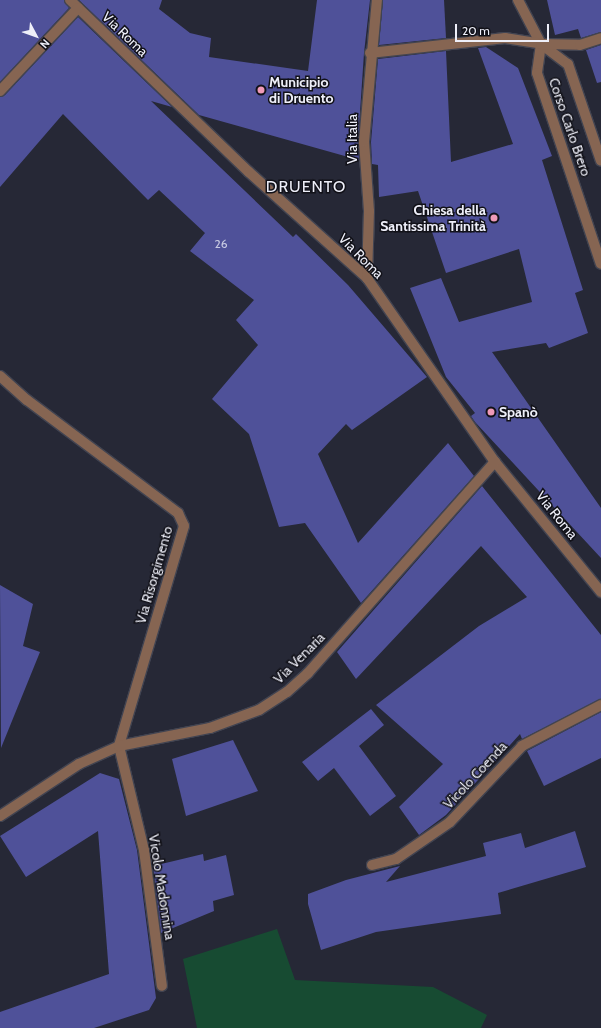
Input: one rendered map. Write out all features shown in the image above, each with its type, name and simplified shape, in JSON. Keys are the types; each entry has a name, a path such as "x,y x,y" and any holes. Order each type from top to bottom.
{"street":[{"name":"Via Roma","path":"70,0 249,172 367,278 495,462 601,592"},
{"name":"Via Italia","path":"367,278 369,211 364,142 370,52 377,0"},
{"name":"Corso Carlo Brero","path":"518,0 541,44 568,64 601,161"},
{"path":"0,91 78,8"},
{"path":"370,52 505,38 541,44 580,45 601,38"},
{"name":"Corso Carlo Brero","path":"541,44 537,72 601,264"},
{"name":"Via Risorgimento","path":"0,376 27,400 178,513 184,526 118,746"},
{"name":"Via Venaria","path":"0,816 79,764 118,746 210,728 259,710 287,692 308,673 495,462"},
{"name":"Vicolo Coenda","path":"372,865 396,859 450,822 522,746 601,705"},
{"name":"Vicolo Madonnina","path":"118,746 144,850 162,986"}],"green space":[{"path":"277,929 295,980 433,987 487,1015 481,1028 197,1028 183,959"}],"building":[{"path":"0,0 64,0 69,8 0,82"},
{"path":"79,0 162,0 159,9 190,33 211,38 209,57 308,71 317,0 370,0 364,53 358,142 359,160 199,115"},
{"path":"383,0 444,0 446,38 379,45"},
{"path":"547,0 601,0 601,32 581,38 578,29 555,35"},
{"path":"78,17 172,107 151,101 293,237 296,234 348,285 427,377 352,430 346,424 318,454 358,543 448,443 474,476 361,603 305,523 279,527 249,434 212,399 258,345 236,320 254,300 190,251 205,233 159,190 148,200 63,114 0,187 0,97 5,95"},
{"path":"601,45 601,82 597,83 586,50"},
{"path":"486,47 518,68 552,156 542,160 583,290 575,293 588,333 549,348 546,343 492,352 601,508 601,558 475,422 471,416 475,413 446,377 410,288 441,278 459,322 532,302 519,249 446,273 418,191 379,197 378,165 372,164 371,142 378,59 446,51 451,162 513,144 478,48"},
{"path":"482,486 601,635 601,699 522,739 520,734 446,815 419,835 399,807 443,764 376,705 479,626 527,597 481,546 356,679 337,652"},
{"path":"0,585 33,604 23,646 40,652 1,748"},
{"path":"371,709 384,725 359,746 396,796 370,816 334,768 318,781 302,762"},
{"path":"601,712 601,758 544,786 527,751"},
{"path":"233,740 258,791 186,816 172,759"},
{"path":"100,773 119,779 137,850 156,998 149,1010 94,1028 0,1028 0,1012 109,974 98,831 26,877 0,836"},
{"path":"575,831 586,867 498,893 501,914 376,932 321,950 308,904 308,894 346,880 400,866 386,882 486,856 483,843 521,833 525,848"},
{"path":"203,854 204,861 226,855 234,895 213,901 214,911 161,933 153,866"}],"place":[{"name":"Municipio di Druento","path":"261,90"},
{"name":"Chiesa della Santissima Trinità","path":"494,218"},
{"name":"Spanò","path":"491,412"}],"district":[{"name":"DRUENTO","path":"306,187"}]}
